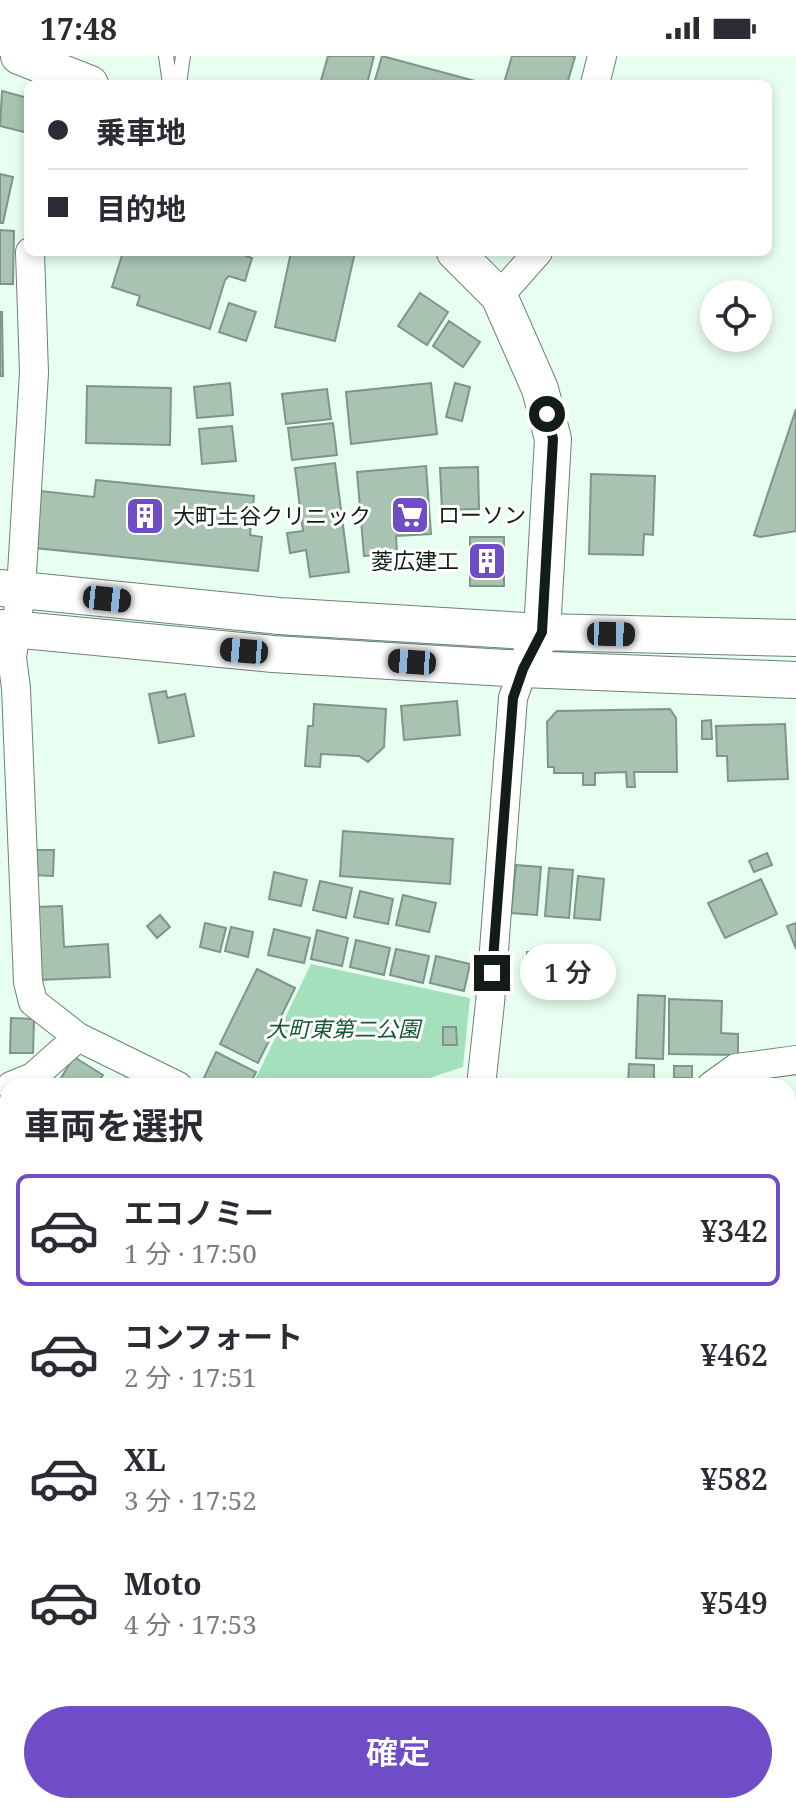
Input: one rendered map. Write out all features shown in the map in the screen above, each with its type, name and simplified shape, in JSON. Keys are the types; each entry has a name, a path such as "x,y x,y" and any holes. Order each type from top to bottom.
{"street":[{"path":"19,56 68,80"},
{"path":"596,80 602,56"},
{"path":"30,256 34,373 8,629 12,658 8,687 28,982 33,1002 78,1037 162,1078"},
{"path":"459,256 499,296 540,389 553,439 542,632 523,669 513,698 482,1078"},
{"path":"499,296 534,256"},
{"path":"11,589 279,616 542,632 796,638"},
{"path":"8,629 273,654 523,669 796,680"},
{"path":"31,1078 78,1037"},
{"path":"722,1078 736,1068 796,1060"}],"lane":[{"path":"166,56 169,80"},
{"path":"180,80 183,56"}],"green space":[{"name":"大町東第二公園","path":"311,964 470,998 463,1067 429,1078 256,1078"}],"building":[{"path":"328,56 374,56 368,80 321,80"},
{"path":"382,56 471,80 375,80"},
{"path":"512,56 575,57 568,80 505,80"},
{"path":"2,91 24,97 24,132 0,126"},
{"path":"0,174 13,177 3,223 0,223"},
{"path":"0,230 14,231 13,284 0,284"},
{"path":"122,256 252,258 245,281 229,276 225,280 210,329 137,305 140,296 112,287"},
{"path":"290,256 354,256 335,341 275,327"},
{"path":"420,293 448,312 427,345 398,326"},
{"path":"229,303 256,312 246,341 219,332"},
{"path":"2,312 3,376 0,376"},
{"path":"449,321 480,342 463,367 433,346"},
{"path":"230,383 233,415 197,418 194,387"},
{"path":"431,383 437,434 351,444 346,392"},
{"path":"455,383 470,387 462,421 446,417"},
{"path":"87,386 171,388 170,445 86,443"},
{"path":"327,389 331,419 286,424 282,394"},
{"path":"796,409 796,531 760,537 754,535"},
{"path":"333,423 337,455 292,460 288,428"},
{"path":"232,426 236,461 202,464 199,429"},
{"path":"335,463 349,572 310,577 306,550 290,553 287,533 303,531 295,468"},
{"path":"426,466 431,534 396,536 397,554 364,556 357,472"},
{"path":"478,467 479,509 442,510 440,468"},
{"path":"591,474 655,476 653,535 644,534 643,555 589,554"},
{"name":"大町土谷クリニック","path":"96,480 254,496 250,535 262,537 258,571 35,548 41,491 94,497"},
{"name":"菱広建工","path":"470,537 504,537 504,586 470,586"},
{"path":"166,691 167,698 185,694 194,736 159,743 149,694"},
{"path":"457,701 460,735 404,740 401,706"},
{"path":"314,704 386,709 384,747 368,762 359,756 321,754 320,767 305,766 308,726 313,726"},
{"path":"670,709 676,718 677,772 634,772 635,787 627,787 626,772 595,773 595,785 583,785 583,773 554,773 554,767 548,767 547,722 557,711"},
{"path":"711,720 712,739 702,739 702,721"},
{"path":"785,724 788,779 728,781 727,756 717,756 716,726"},
{"path":"343,831 453,839 450,884 340,876"},
{"path":"32,850 54,850 53,876 32,875"},
{"path":"767,853 772,865 754,872 749,861"},
{"path":"516,865 541,867 537,915 511,913"},
{"path":"549,868 573,870 569,918 545,916"},
{"path":"274,872 307,880 301,906 269,899"},
{"path":"578,876 604,879 600,920 574,918"},
{"path":"761,879 777,914 725,938 708,903"},
{"path":"320,881 352,888 346,918 313,910"},
{"path":"360,891 393,899 388,924 354,917"},
{"path":"403,895 436,903 429,932 396,925"},
{"path":"62,906 64,947 108,944 110,977 39,980 36,907"},
{"path":"160,915 170,927 157,938 147,926"},
{"path":"205,923 226,928 220,952 200,947"},
{"path":"796,923 796,949 787,926"},
{"path":"231,927 253,932 248,957 225,951"},
{"path":"274,929 310,938 304,963 268,955"},
{"path":"317,930 348,938 342,966 311,959"},
{"path":"356,940 390,948 384,975 350,967"},
{"path":"396,949 429,956 423,983 390,975"},
{"path":"527,952 608,954 607,985 527,984"},
{"path":"436,956 470,964 464,991 430,983"},
{"path":"257,969 295,988 258,1063 220,1044"},
{"path":"638,995 665,996 663,1059 636,1058"},
{"path":"669,999 722,1001 721,1033 738,1034 738,1055 669,1054"},
{"path":"11,1018 34,1019 33,1053 10,1053"},
{"path":"443,1027 456,1027 457,1045 443,1045"},
{"path":"216,1052 256,1072 253,1078 204,1078"},
{"path":"74,1057 103,1075 101,1078 61,1078"},
{"path":"629,1064 654,1065 654,1078 628,1078"},
{"path":"674,1066 692,1066 692,1078 674,1078"}],"place":[{"name":"ローソン","path":"410,515"},
{"name":"大町土谷クリニック","path":"145,516"},
{"name":"菱広建工","path":"487,561"}],"route":[{"path":"492,973 513,698 523,669 542,632 546,594 553,439 547,414"}]}
